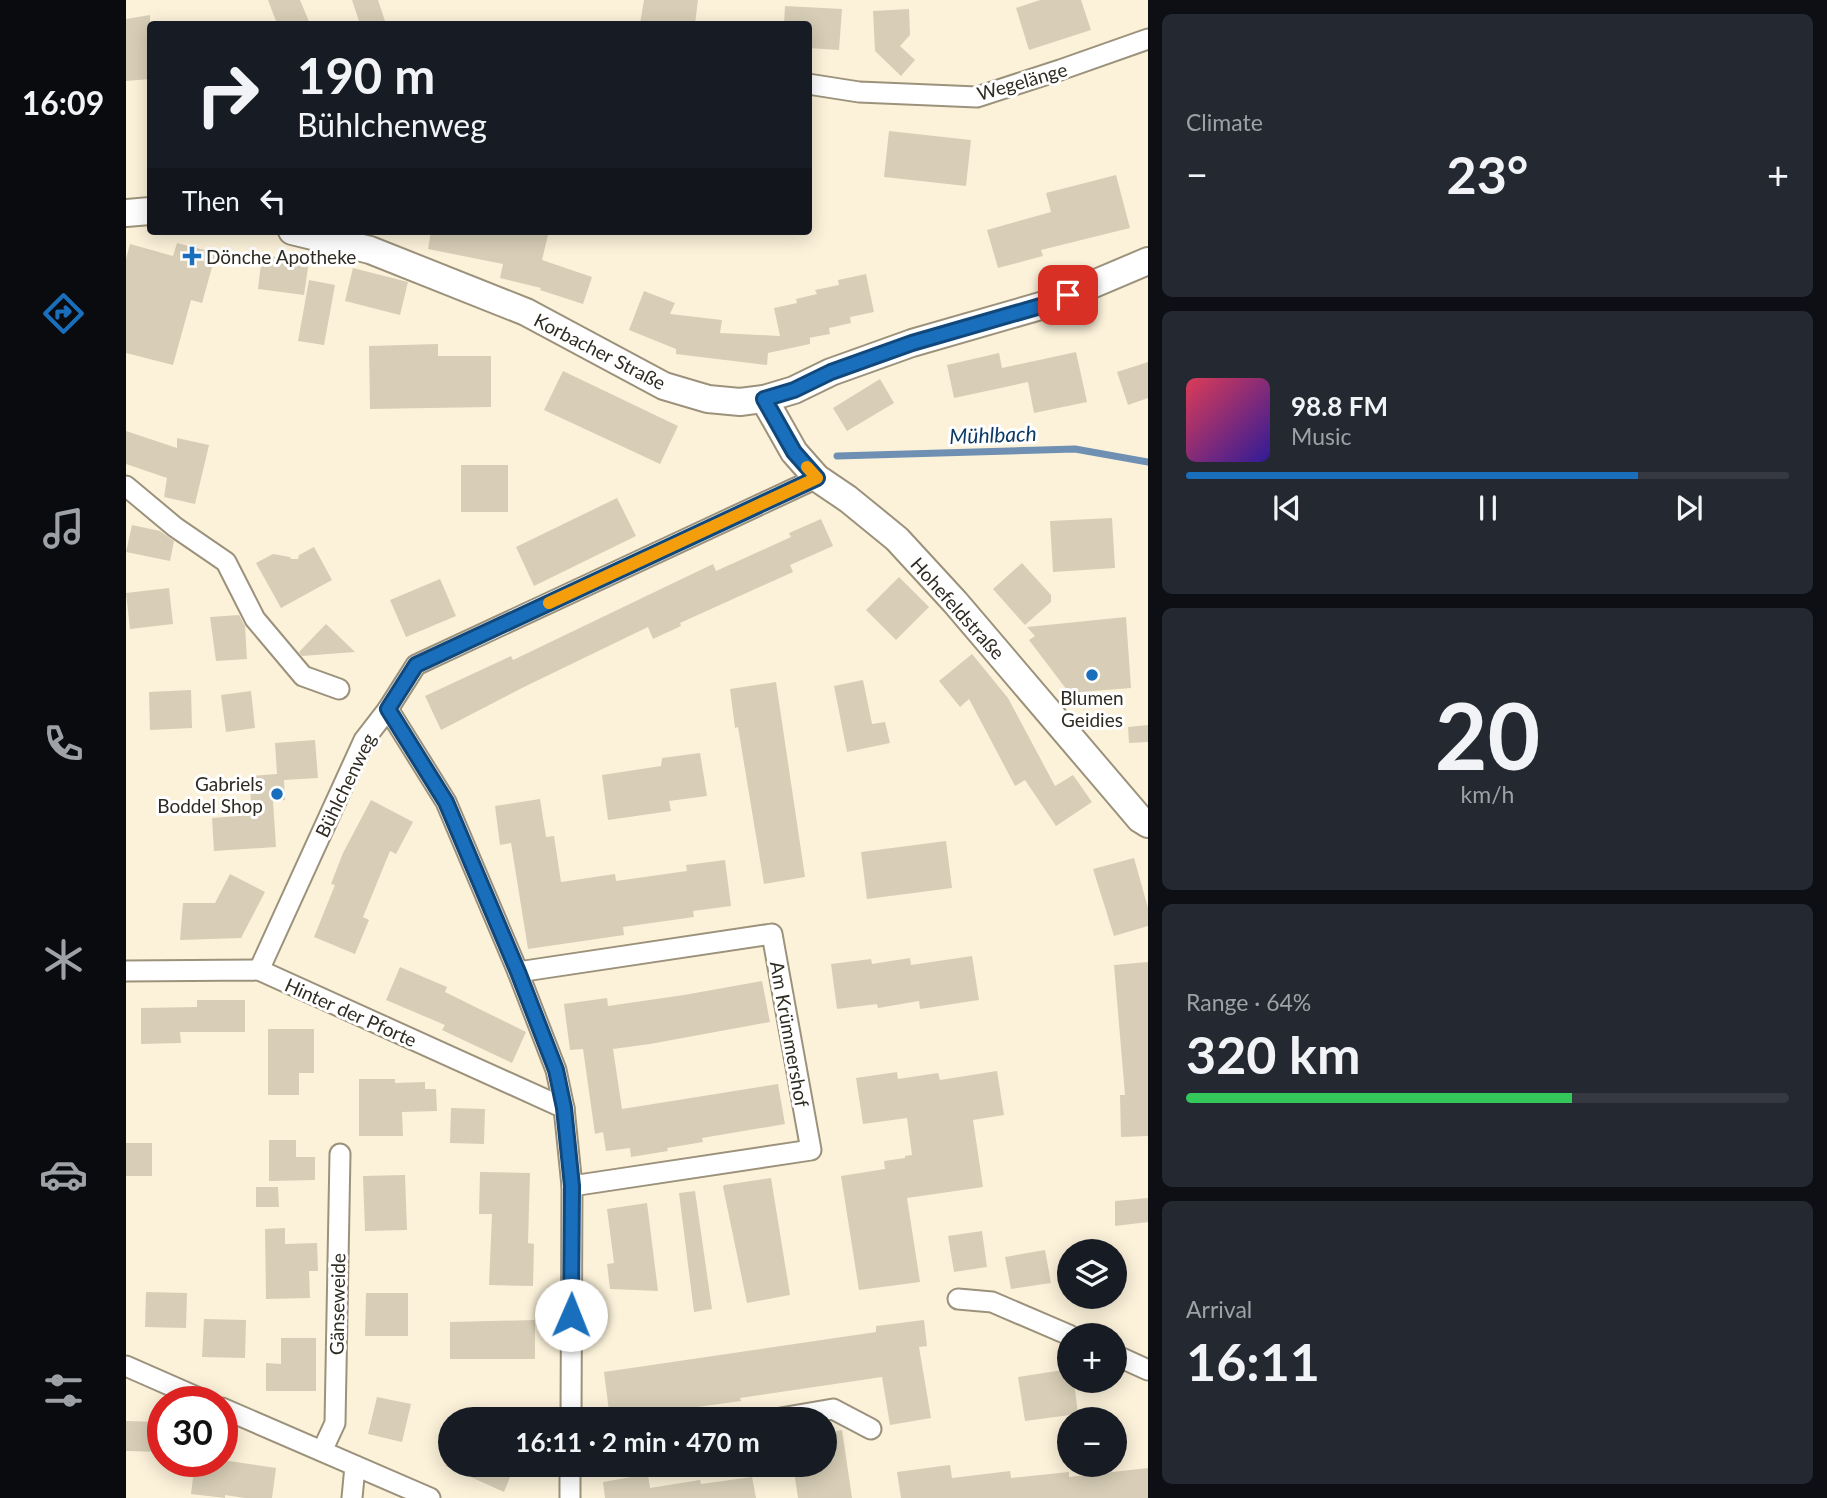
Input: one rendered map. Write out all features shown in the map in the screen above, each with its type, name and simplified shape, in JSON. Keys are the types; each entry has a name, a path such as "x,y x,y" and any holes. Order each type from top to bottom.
{"street":[{"name":"Wegelänge","path":"812,85 859,92 977,97 1148,39"},
{"path":"126,213 147,211"},
{"name":"Korbacher Straße","path":"308,235 370,250 526,312 664,386 708,399 740,402 764,399 794,390 831,372 912,343 1044,305 1148,261"},
{"name":"Hohefeldstraße","path":"764,399 794,452 817,478 897,539 955,602 1140,819 1148,824"},
{"name":"Bühlchenweg","path":"259,970 364,740 416,665 817,478"},
{"path":"126,486 175,527 226,562 256,619 303,676 339,689"},
{"path":"388,709 446,802 556,1070 564,1108 572,1186 571,1407"},
{"name":"Am Krümmershof","path":"518,972 772,934 811,1150 572,1186"},
{"name":"Hinter der Pforte","path":"126,971 259,970 564,1108"},
{"name":"Gänseweide","path":"322,1451 335,1423 340,1154"},
{"path":"958,1299 992,1302 1057,1330"},
{"path":"1127,1360 1148,1370"},
{"path":"126,1366 172,1386"},
{"path":"837,1411 871,1429"},
{"path":"238,1415 430,1498"},
{"path":"352,1498 355,1466"},
{"path":"570,1477 570,1498"}],"building":[{"path":"268,0 300,0 309,21 276,21"},
{"path":"352,0 378,0 385,21 359,21"},
{"path":"644,0 698,0 695,21 640,21"},
{"path":"1040,0 1081,0 1091,30 1029,50 1016,8"},
{"path":"785,6 842,9 839,50 812,48 812,21 784,21"},
{"path":"909,9 910,35 900,46 915,60 901,76 875,51 873,11"},
{"path":"150,15 150,21 147,21 147,79 126,81 126,19"},
{"path":"889,131 971,140 966,186 884,177"},
{"path":"1116,175 1130,228 1041,250 1043,256 998,268 987,230 1051,212 1046,193"},
{"path":"430,235 548,235 542,260 592,277 583,304 540,290 541,288 500,278 503,264 428,249"},
{"path":"177,243 216,253 202,303 191,300 173,365 126,353 126,259 130,244 173,256"},
{"path":"262,255 309,261 304,295 258,289"},
{"path":"353,268 408,282 400,315 345,301"},
{"path":"866,274 874,312 850,317 851,323 829,328 830,334 808,338 810,344 768,353 767,365 676,354 676,349 629,330 644,291 675,303 670,314 722,320 720,333 780,336 774,308 797,303 796,299 817,294 815,290 839,285 838,280"},
{"path":"309,280 335,285 324,345 298,341"},
{"path":"438,344 438,356 491,356 491,407 370,409 369,346"},
{"path":"1076,352 1087,402 1034,413 1028,382 954,398 947,365 999,353 1002,368"},
{"path":"1148,362 1148,398 1128,405 1117,372"},
{"path":"563,371 678,426 660,464 544,410"},
{"path":"880,379 894,403 847,431 833,408"},
{"path":"126,431 177,448 177,438 209,445 195,504 164,497 167,478 126,464"},
{"path":"461,465 508,465 508,512 461,512"},
{"path":"617,498 636,536 534,586 516,547"},
{"path":"1112,518 1115,568 1053,572 1050,521"},
{"path":"821,519 833,546 790,565 793,572 680,623 681,626 653,639 648,627 441,730 425,696 511,656 513,660 713,564 716,571 791,537 789,533"},
{"path":"132,525 160,531 174,541 170,561 126,552"},
{"path":"314,547 332,580 281,608 256,563 273,554 298,559 299,555"},
{"path":"1022,563 1051,595 1051,602 1025,625 993,589"},
{"path":"899,577 929,607 896,640 866,610"},
{"path":"440,579 456,616 406,637 390,600"},
{"path":"169,588 173,624 130,629 126,593"},
{"path":"239,615 245,626 247,659 216,661 210,617"},
{"path":"1126,617 1131,688 1081,692 1073,698 1029,640 1035,636 1027,627"},
{"path":"326,624 355,652 302,656 299,652"},
{"path":"972,654 1008,698 1055,786 1073,775 1092,802 1056,826 1025,780 1015,786 969,699 960,707 939,681"},
{"path":"863,680 872,724 885,722 890,743 847,752 834,686"},
{"path":"776,682 805,877 764,884 730,689"},
{"path":"191,690 192,728 150,730 149,692"},
{"path":"251,691 255,728 226,732 221,695"},
{"path":"1148,725 1148,742 1129,743 1128,727"},
{"path":"315,740 318,778 284,780 285,800 273,801 276,847 214,851 212,818 252,815 249,776 277,774 275,743"},
{"path":"700,753 707,796 669,801 671,811 608,820 602,775 661,766 662,758"},
{"path":"540,799 546,837 554,836 561,882 615,874 616,881 687,871 686,865 725,860 731,906 693,911 694,917 623,927 624,935 528,949 511,843 500,845 495,806"},
{"path":"371,800 413,822 396,854 390,851 363,917 369,920 355,954 314,937 335,885 331,884 343,853"},
{"path":"946,841 952,888 867,899 861,852"},
{"path":"1134,858 1148,908 1148,926 1114,936 1093,869"},
{"path":"230,874 265,892 241,938 180,940 183,903 215,903"},
{"path":"972,956 979,1000 920,1009 919,1001 878,1008 877,1004 837,1009 831,964 871,959 872,964 910,958 911,965"},
{"path":"1148,962 1148,1136 1121,1137 1120,1095 1125,1095 1114,965"},
{"path":"400,967 447,987 445,992 526,1032 512,1063 442,1030 445,1025 386,1000"},
{"path":"762,981 770,1022 613,1049 622,1109 778,1084 785,1124 702,1138 703,1142 631,1157 630,1148 606,1151 603,1132 595,1134 583,1049 570,1050 564,1004 607,998 608,1006"},
{"path":"197,1000 245,1000 245,1032 180,1032 181,1043 141,1044 141,1008 197,1007"},
{"path":"268,1029 314,1029 314,1073 299,1073 299,1095 268,1095"},
{"path":"997,1071 1004,1115 973,1120 983,1187 907,1198 920,1282 859,1290 841,1176 885,1169 884,1161 912,1155 907,1118 863,1124 856,1078 897,1072 898,1079 938,1073 940,1080"},
{"path":"359,1079 395,1079 395,1083 425,1082 425,1089 436,1089 437,1111 402,1112 403,1136 359,1136"},
{"path":"451,1108 485,1109 484,1144 450,1143"},
{"path":"269,1140 296,1140 296,1157 315,1157 315,1180 269,1181"},
{"path":"126,1143 152,1143 152,1176 126,1176"},
{"path":"480,1172 530,1173 528,1243 534,1244 533,1286 489,1285 492,1214 479,1214"},
{"path":"405,1175 407,1230 365,1231 363,1176"},
{"path":"771,1178 790,1295 747,1303 723,1187"},
{"path":"256,1187 278,1187 279,1207 256,1207"},
{"path":"695,1191 712,1309 694,1312 679,1193"},
{"path":"1148,1198 1148,1222 1115,1226 1115,1201"},
{"path":"647,1203 658,1291 610,1289 607,1264 614,1263 607,1209"},
{"path":"285,1228 285,1244 317,1243 318,1271 309,1271 310,1298 266,1299 265,1229"},
{"path":"982,1231 987,1267 954,1272 948,1236"},
{"path":"1045,1250 1051,1283 1011,1289 1005,1257"},
{"path":"146,1292 187,1293 186,1328 145,1327"},
{"path":"366,1293 408,1293 408,1336 365,1336"},
{"path":"204,1319 246,1320 245,1358 202,1357"},
{"path":"535,1320 535,1359 450,1359 450,1322"},
{"path":"924,1320 927,1346 919,1347 931,1418 890,1425 882,1377 697,1407 608,1407 604,1372 876,1332 876,1326"},
{"path":"281,1338 316,1338 316,1391 266,1391 266,1363 281,1364"},
{"path":"1057,1371 1057,1393 1075,1393 1077,1407 1057,1407 1057,1417 1025,1421 1018,1377"},
{"path":"377,1397 411,1404 402,1442 368,1434"},
{"path":"126,1421 147,1422 147,1452 126,1451"},
{"path":"842,1430 852,1498 798,1498 795,1477 837,1477 837,1431"},
{"path":"238,1462 276,1468 272,1498 225,1495 225,1498 191,1494 193,1477 238,1477"},
{"path":"950,1465 952,1478 1010,1471 1011,1478 1057,1473 1057,1477 1127,1477 1127,1470 1148,1468 1148,1498 901,1498 897,1472"},
{"path":"471,1477 510,1477 504,1492"},
{"path":"648,1477 650,1488 700,1480 701,1484 752,1477 756,1498 605,1498 603,1482"}],"waterway":[{"name":"Mühlbach","path":"837,456 1075,449 1148,462"}],"slow traffic":[{"path":"549,603 817,478 807,467"}],"place":[{"name":"Dönche Apotheke","path":"192,256"},
{"name":"Blumen Geidies","path":"1092,675"},
{"name":"Gabriels Boddel Shop","path":"277,794"}],"route":[{"path":"571,1315 572,1186 564,1108 556,1070 446,802 388,709 416,665 817,478 794,452 764,399 794,390 831,372 912,343 1044,305 1068,295"}]}
